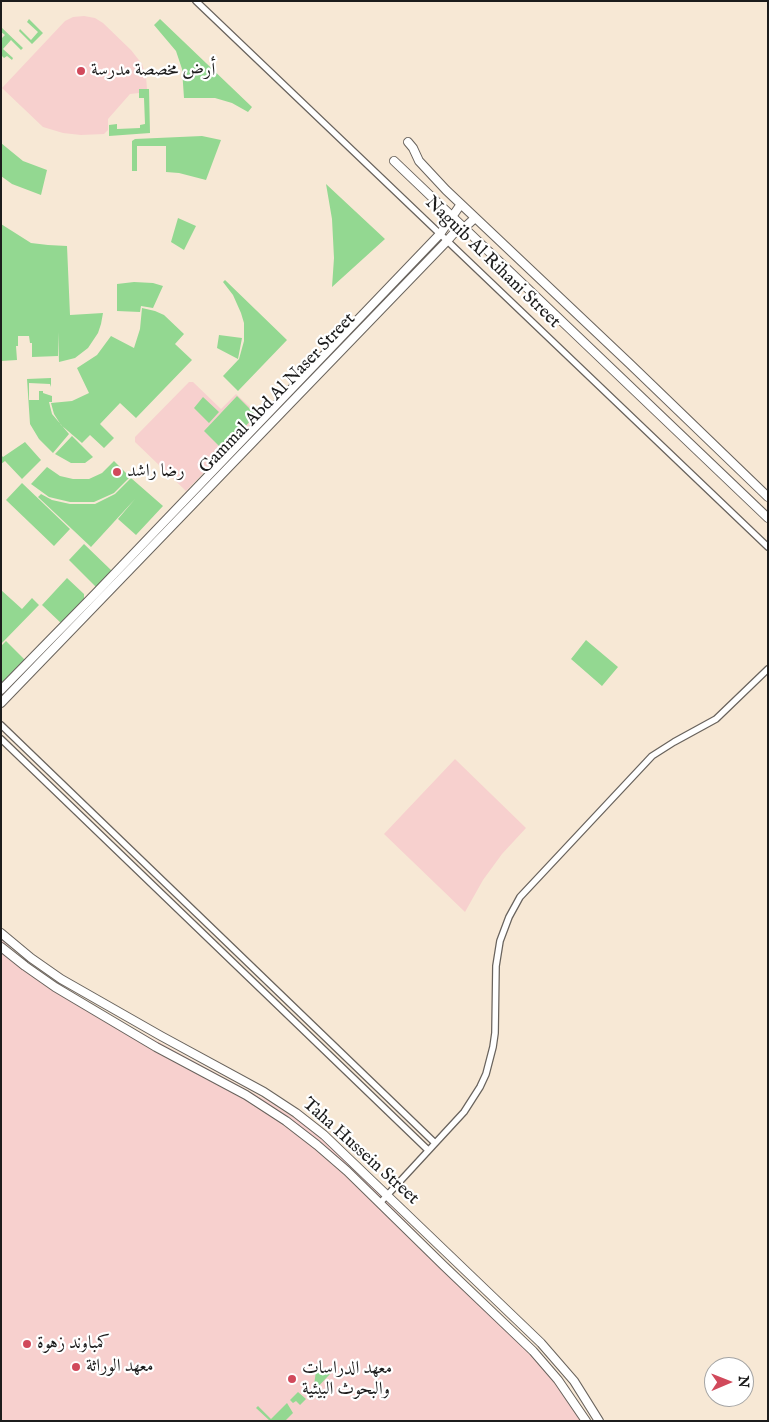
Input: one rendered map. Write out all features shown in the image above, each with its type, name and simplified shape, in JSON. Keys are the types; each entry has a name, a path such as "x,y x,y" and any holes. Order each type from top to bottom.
{"main road":[{"path":"408,142 419,161 431,175 768,497"},
{"path":"394,161 768,518"},
{"name":"Gammal Abd Al Naser Street","path":"1,690 407,270 447,226 451,216 461,204"},
{"name":"Gammal Abd Al Naser Street","path":"1,703 447,240 475,218"},
{"path":"407,270 413,276"},
{"path":"51,639 57,646"},
{"path":"41,649 48,656"},
{"name":"Taha Hussein Street","path":"1,933 30,958 71,985 248,1082 281,1102 324,1135 541,1343 574,1381 599,1421"},
{"name":"Taha Hussein Street","path":"1,947 55,987 156,1048 226,1083 266,1108 332,1158 533,1351 570,1395 586,1421"}],"street":[{"name":"Naguib Al Rihani Street","path":"196,1 768,547"},
{"path":"380,1203 468,1106 486,1074 492,1054 495,1032 497,953 504,929 520,898 652,756 716,719 768,669"},
{"path":"1,725 435,1142"},
{"path":"1,739 428,1150"}],"shaded area":[{"name":"أرض مخصصة مدرسة","path":"73,17 95,18 103,23 131,50 142,64 146,77 147,89 140,89 139,93 130,94 108,119 108,130 104,134 81,135 63,133 43,127 2,88 65,21"},
{"path":"189,382 193,382 221,409 236,394 259,415 186,491 135,442 135,437"},
{"path":"455,759 526,828 502,854 483,880 465,912 384,834"},
{"path":"1,939 18,955 46,976 114,1018 268,1101 327,1142 490,1306 589,1421 1,1421"}],"green space":[{"path":"29,19 43,33 32,44 19,31 20,29 31,40 38,32 27,22"},
{"path":"160,19 252,107 248,112 232,103 215,98 184,98 182,69 176,51 154,25"},
{"path":"1,27 23,48 21,50 11,40 3,49 13,58 12,60 7,56 4,58 1,55 1,39 5,35 1,32"},
{"path":"139,89 149,89 150,133 109,136 109,125 117,124 117,129 140,128 140,125 145,124 144,98 139,98"},
{"path":"202,136 221,140 206,180 179,173 166,172 166,146 137,146 137,171 132,171 132,141 135,139"},
{"path":"1,143 23,161 47,170 41,195 12,184 1,176"},
{"path":"326,184 385,239 332,287 334,258 332,219"},
{"path":"178,218 196,226 184,250 171,242"},
{"path":"1,224 31,243 67,246 70,315 103,313 98,333 88,348 75,358 59,362 58,332 58,356 32,357 32,343 30,343 29,336 18,336 18,346 16,346 17,360 1,361"},
{"path":"225,280 287,340 238,391 223,376 239,359 244,341 244,323 233,295 223,282"},
{"path":"134,282 153,283 163,286 153,308 141,306 140,312 117,311 117,284"},
{"path":"142,308 164,315 184,334 175,344 192,360 136,418 120,403 100,424 114,438 104,448 90,435 82,443 61,425 54,414 51,403 72,401 89,393 77,368 97,355 111,336 134,348 140,329"},
{"path":"219,335 242,338 238,359 217,348"},
{"path":"51,378 51,387 50,384 29,383 29,400 39,400 39,391 52,396 52,402 49,402 52,414 69,434 53,453 39,439 30,424 27,379"},
{"path":"237,396 256,415 223,450 204,431"},
{"path":"203,397 219,412 209,423 194,408"},
{"path":"72,436 93,457 85,463 71,463 55,454"},
{"path":"25,442 41,460 22,479 5,461 1,464 1,455 3,457"},
{"path":"114,461 130,477 114,493 94,502 70,502 49,497 31,484 47,467 60,476 73,479 89,479 102,473"},
{"path":"131,478 163,506 136,535 118,519 135,499 91,547 38,497 41,494 52,500 70,504 95,504 115,494"},
{"path":"22,483 70,529 54,546 6,500"},
{"path":"84,544 112,571 96,587 69,560"},
{"path":"67,578 84,594 84,601 62,624 42,605"},
{"path":"1,590 22,609 32,598 39,605 1,644"},
{"path":"86,607 90,609 1,702 1,696"},
{"path":"586,640 618,667 602,686 571,659"},
{"path":"6,641 25,660 1,684 1,646"},
{"path":"317,1364 330,1374 313,1392"},
{"path":"298,1392 306,1399 300,1405 296,1401 293,1403 290,1400"},
{"path":"287,1403 293,1413 285,1421 270,1421 256,1408 258,1406 271,1419"}],"place":[{"name":"أرض مخصصة مدرسة","path":"81,71"},
{"name":"رضا راشد","path":"117,472"},
{"name":"كمباوند زهوة","path":"27,1344"},
{"name":"معهد الوراثة","path":"76,1367"},
{"name":"معهد الدراسات والبحوث البيئية","path":"292,1379"}]}
